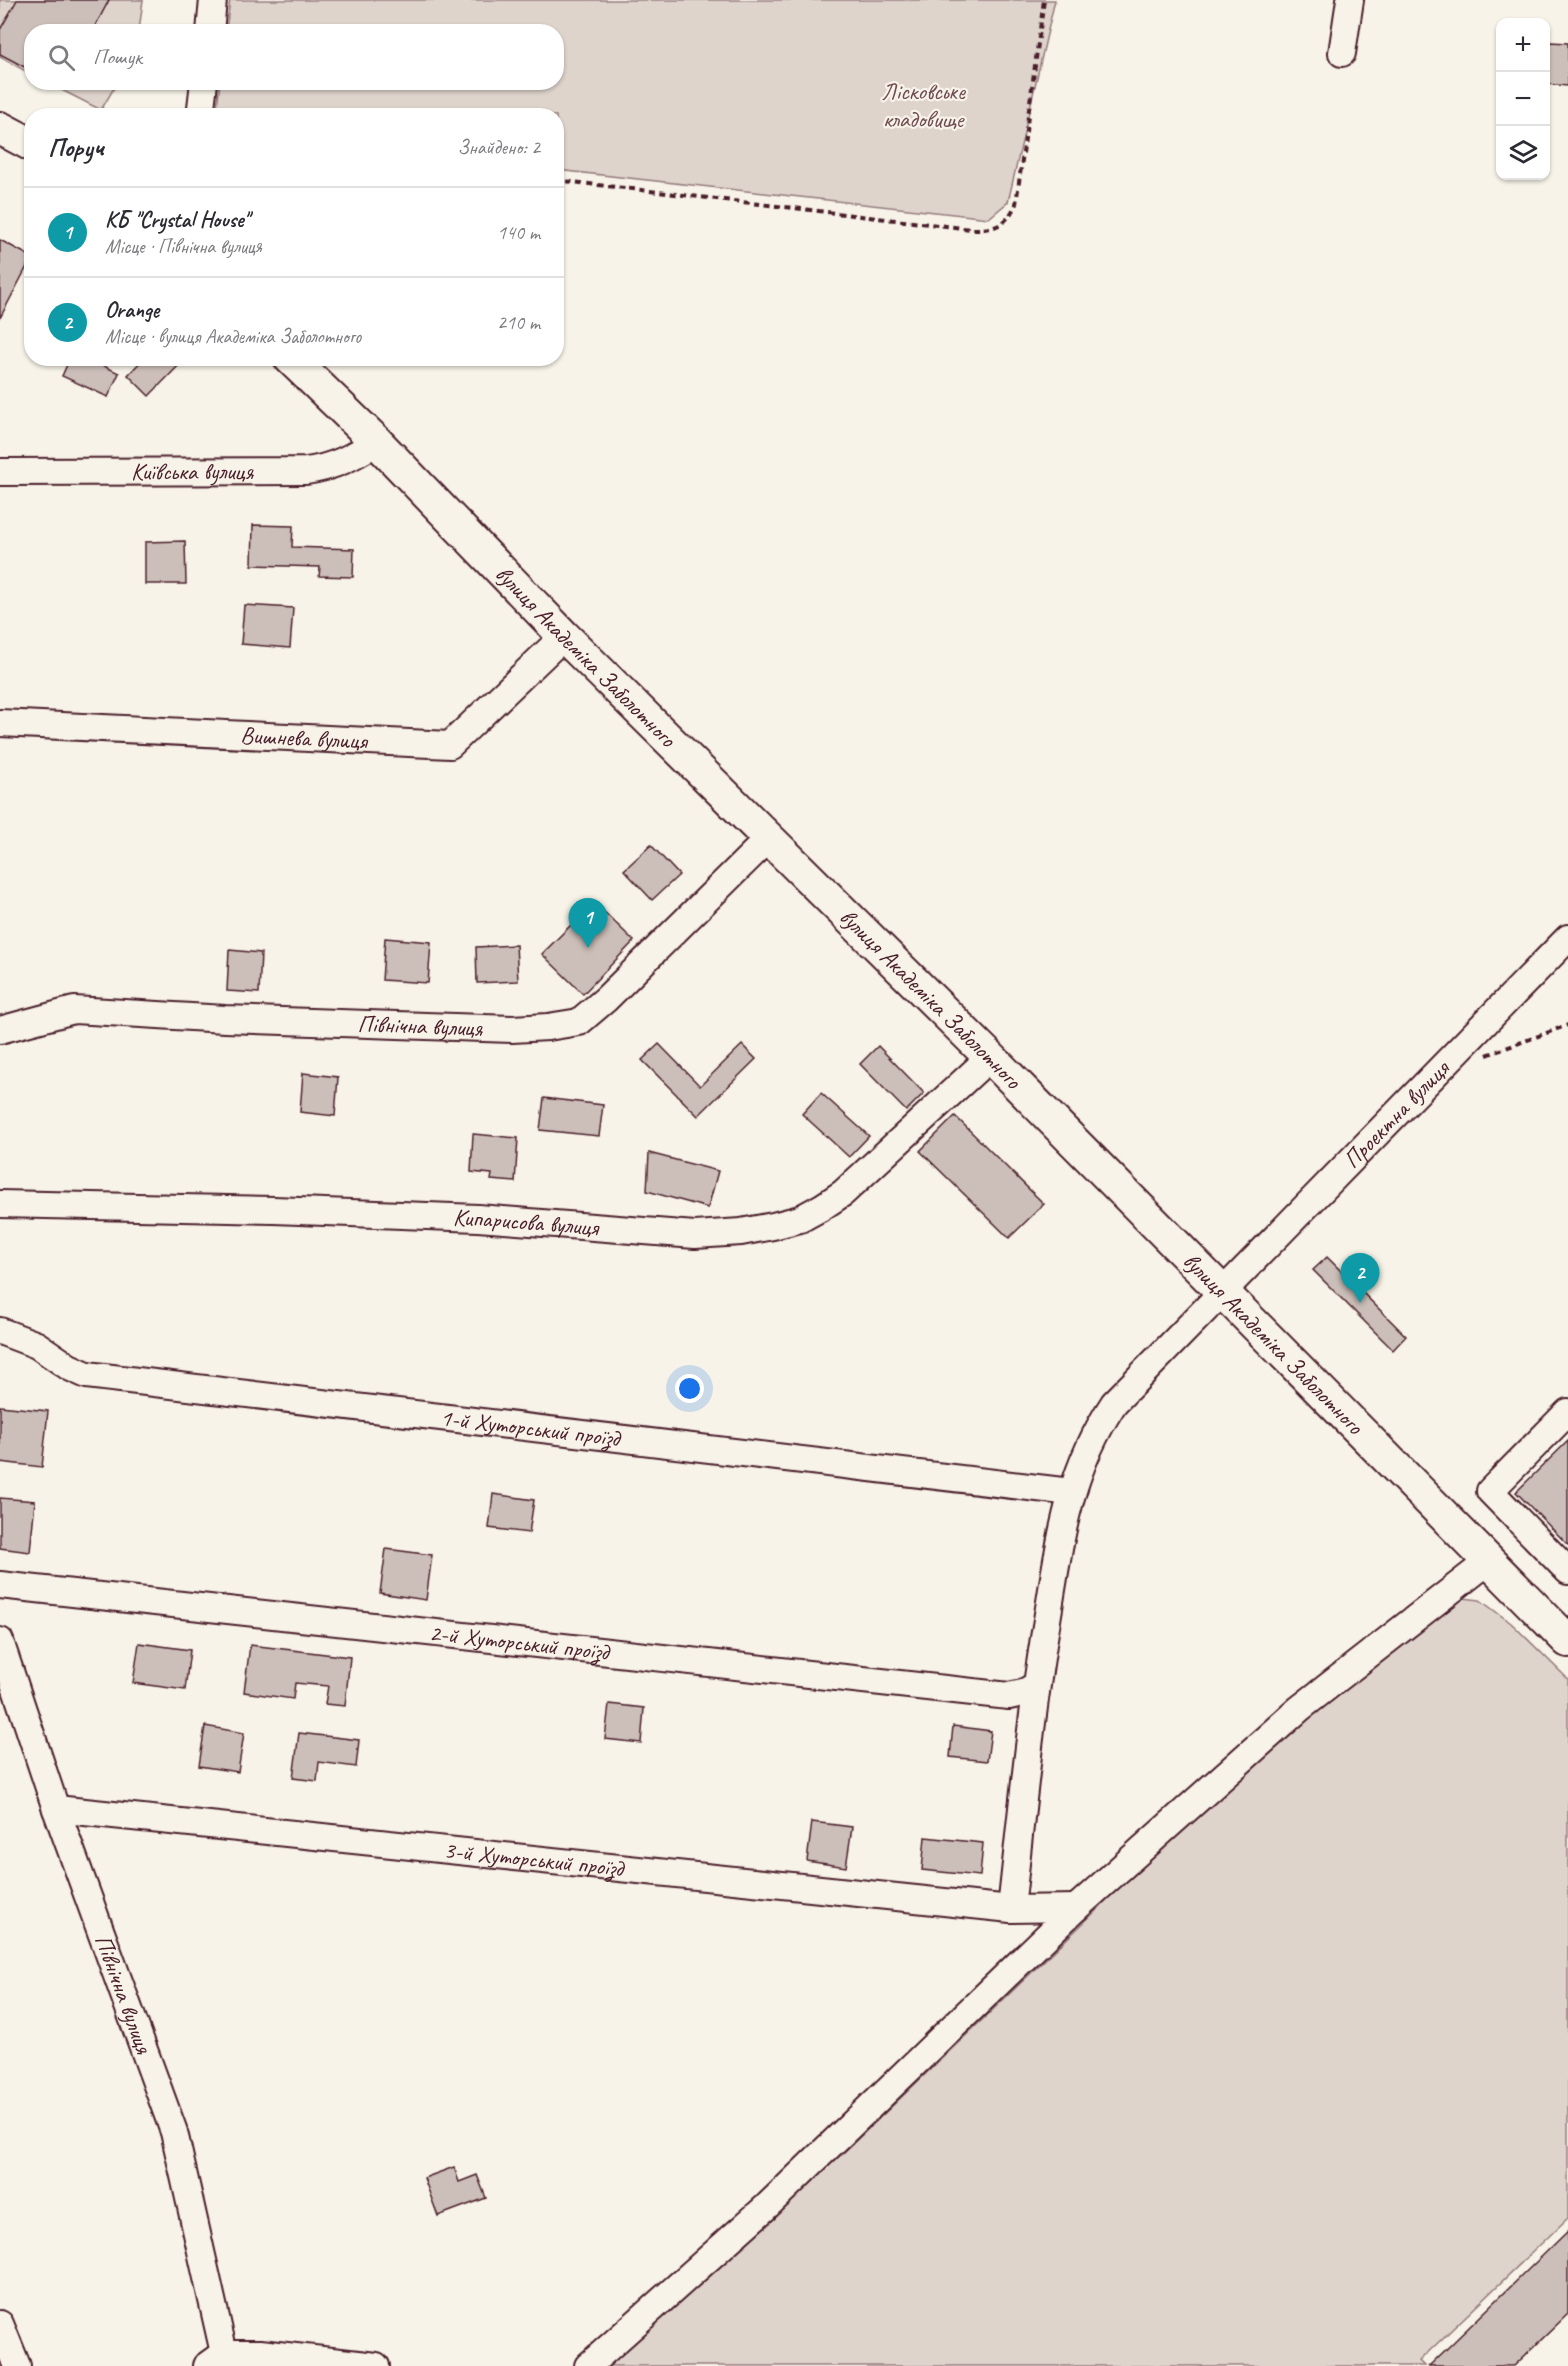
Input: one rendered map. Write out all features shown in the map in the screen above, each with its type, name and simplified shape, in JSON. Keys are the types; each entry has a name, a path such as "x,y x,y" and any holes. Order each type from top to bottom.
{"main road":[{"path":"0,128 24,141"},
{"name":"вулиця Академіка Заболотного","path":"298,366 377,442 564,636 990,1057 1568,1641"}],"street":[{"path":"211,24 213,0"},
{"path":"1342,53 1350,0"},
{"path":"201,108 203,90"},
{"name":"Київська вулиця","path":"0,472 306,471 328,468 345,462 377,442"},
{"name":"Вишнева вулиця","path":"0,723 450,745 564,636"},
{"name":"Північна вулиця","path":"0,1030 74,1010 225,1020 512,1029 579,1022 606,999 768,839"},
{"name":"Проектна вулиця","path":"1011,1909 1035,1686 1071,1492 1089,1446 1114,1403 1568,938"},
{"name":"Кипарисова вулиця","path":"0,1204 274,1210 478,1218 694,1235 741,1232 773,1227 800,1219 843,1193 990,1057"},
{"name":"1-й Хуторський проїзд","path":"0,1332 37,1344 69,1366 87,1375 1071,1492"},
{"path":"1568,1412 1490,1491 1568,1571"},
{"path":"588,2366 765,2208 1076,1908 1299,1709 1490,1560"},
{"name":"2-й Хуторський проїзд","path":"0,1585 1009,1696 1023,1694 1035,1686"},
{"name":"Північна вулиця","path":"0,1641 56,1809 174,2132 215,2360"},
{"name":"3-й Хуторський проїзд","path":"56,1809 1011,1909 1076,1908"},
{"path":"0,2324 17,2366"},
{"path":"215,2360 260,2353 376,2366"}],"path":[{"path":"564,181 971,229 988,229 1001,225 1010,216 1016,204 1044,0"},
{"path":"1480,1058 1568,1025"}],"green space":[{"path":"0,0 143,0 140,24 24,24 24,70 0,57"},
{"name":"Лісковське кладовище","path":"230,0 1055,0 1008,202 989,218 564,171 564,108 217,108 219,90 564,90 564,24 227,24"},
{"path":"62,90 113,90 102,108 97,108"},
{"path":"1463,1598 1480,1600 1511,1623 1568,1679 1568,2218 1419,2361 1424,2366 604,2366 841,2155 1099,1908 1137,1864 1303,1718 1444,1607"}],"building":[{"path":"17,0 109,0 96,24 24,24 24,67 0,54 0,30"},
{"path":"1550,42 1568,43 1568,86 1550,84"},
{"path":"0,240 24,253 24,272 0,318"},
{"path":"66,366 104,366 119,373 108,397 62,376"},
{"path":"136,366 178,366 149,396 128,375"},
{"path":"253,525 293,526 292,547 354,549 353,577 319,576 320,567 252,565"},
{"path":"185,541 186,584 145,584 145,542"},
{"path":"244,605 293,608 290,648 241,644"},
{"path":"651,845 679,875 652,900 624,870"},
{"path":"594,902 634,941 583,994 542,954"},
{"path":"385,938 431,942 428,983 382,980"},
{"path":"516,945 518,981 477,983 476,947"},
{"path":"229,950 261,953 259,993 227,991"},
{"path":"659,1044 700,1086 742,1045 756,1059 698,1116 642,1060"},
{"path":"878,1046 924,1093 906,1111 860,1064"},
{"path":"303,1073 338,1077 335,1116 300,1112"},
{"path":"821,1093 869,1136 849,1157 802,1114"},
{"path":"544,1098 603,1105 599,1136 540,1130"},
{"path":"955,1116 1044,1204 1009,1238 920,1151"},
{"path":"473,1134 518,1138 515,1182 491,1180 492,1174 471,1172"},
{"path":"649,1153 718,1171 708,1208 647,1191"},
{"path":"1327,1257 1406,1336 1393,1350 1313,1270"},
{"path":"0,1406 48,1411 42,1467 0,1462"},
{"path":"1568,1441 1568,1545 1516,1492"},
{"path":"493,1494 534,1500 529,1533 489,1528"},
{"path":"0,1498 35,1501 30,1552 0,1548"},
{"path":"386,1549 432,1555 426,1600 380,1593"},
{"path":"139,1643 190,1650 185,1690 133,1683"},
{"path":"250,1645 350,1657 345,1706 325,1704 328,1686 295,1683 293,1699 244,1692"},
{"path":"609,1704 644,1708 641,1743 605,1739"},
{"path":"205,1726 244,1733 238,1772 199,1766"},
{"path":"953,1726 991,1731 987,1761 950,1757"},
{"path":"299,1733 359,1740 356,1767 319,1762 317,1781 293,1778"},
{"path":"812,1822 852,1827 846,1867 807,1861"},
{"path":"925,1837 983,1843 980,1876 922,1870"},
{"path":"454,2167 459,2182 477,2175 486,2198 438,2216 424,2178"},
{"path":"1568,2231 1568,2314 1514,2366 1429,2366"}],"place":[{"name":"КБ \"Crystal House\"","path":"588,948"},
{"name":"Orange","path":"1360,1303"}]}
